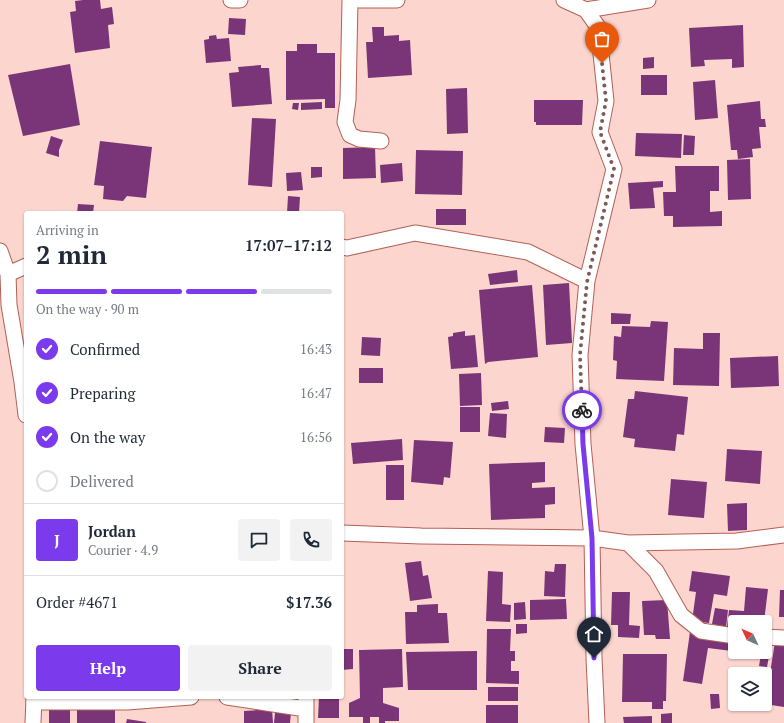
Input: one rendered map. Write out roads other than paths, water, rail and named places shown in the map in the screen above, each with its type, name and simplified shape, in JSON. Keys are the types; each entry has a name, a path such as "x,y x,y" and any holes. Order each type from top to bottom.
{"street":[{"path":"231,0 240,0"},
{"path":"350,0 346,122 350,135 359,139 381,141"},
{"path":"358,0 397,0"},
{"path":"564,0 586,10 598,26 606,101 600,132 614,169 587,282 580,355 583,444 592,538 594,658 598,723"},
{"path":"586,10 648,0"},
{"path":"344,247 348,248 415,233 528,252 587,282"},
{"path":"0,251 8,274 5,306 22,382 24,398"},
{"path":"8,274 24,267"},
{"path":"344,532 421,536 592,538 628,543 737,541 784,535"},
{"path":"628,543 656,571 681,615 701,631 728,635"},
{"path":"772,637 784,638"},
{"path":"33,723 34,699 127,702 165,699"},
{"path":"239,699 306,710"}]}
